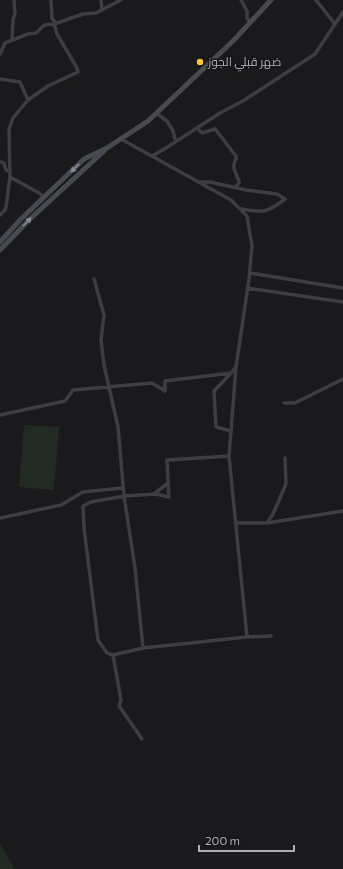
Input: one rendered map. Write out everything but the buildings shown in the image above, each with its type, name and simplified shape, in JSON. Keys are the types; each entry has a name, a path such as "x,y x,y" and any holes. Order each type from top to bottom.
{"main road":[{"path":"0,242 21,219 84,159 107,148 156,114 233,41 272,0"},
{"path":"0,250 30,219 107,148"}],"street":[{"path":"12,40 13,20 15,13 14,0"},
{"path":"0,214 6,207 10,178 9,129 13,118 28,100 48,86 78,72 57,34 52,18 51,0"},
{"path":"101,0 102,10"},
{"path":"0,54 5,43 28,34 36,33 39,28 48,24 55,24 82,14 92,14 121,0"},
{"path":"241,0 247,11 250,22"},
{"path":"316,0 335,24"},
{"path":"152,156 220,113 243,101 315,54 343,12"},
{"path":"0,79 20,82 28,100"},
{"path":"156,114 167,121 177,141"},
{"path":"197,128 202,133 214,129 236,156 234,168 239,181 235,187"},
{"path":"121,139 231,200 247,216 252,246 250,274 236,367 229,456 247,637"},
{"path":"0,162 4,163 6,170 10,172"},
{"path":"10,178 44,197"},
{"path":"199,182 277,194 285,199 269,210 254,211 240,209"},
{"path":"250,274 343,288"},
{"path":"94,279 104,315 101,340 108,386 118,427 123,488 135,568 143,648"},
{"path":"247,288 343,302"},
{"path":"231,431 216,427 214,391 236,367"},
{"path":"0,415 65,401 73,390 152,383 165,391 165,381 232,373"},
{"path":"284,403 295,403 343,379"},
{"path":"229,456 167,460 169,497 153,494 124,496 91,502 83,506 84,528 98,640 107,653 113,655 143,648 247,637 271,636"},
{"path":"267,523 273,514 286,484 285,458"},
{"path":"153,494 168,484"},
{"path":"0,518 61,506 83,492 123,488"},
{"path":"235,523 267,523 343,511"},
{"path":"113,655 121,700 119,706 142,739"}],"shaded area":[{"path":"24,425 59,427 54,490 19,487"},
{"path":"0,844 15,869 0,869"}],"place":[{"name":"ضهر قبلي الجوز","path":"200,62"}]}
